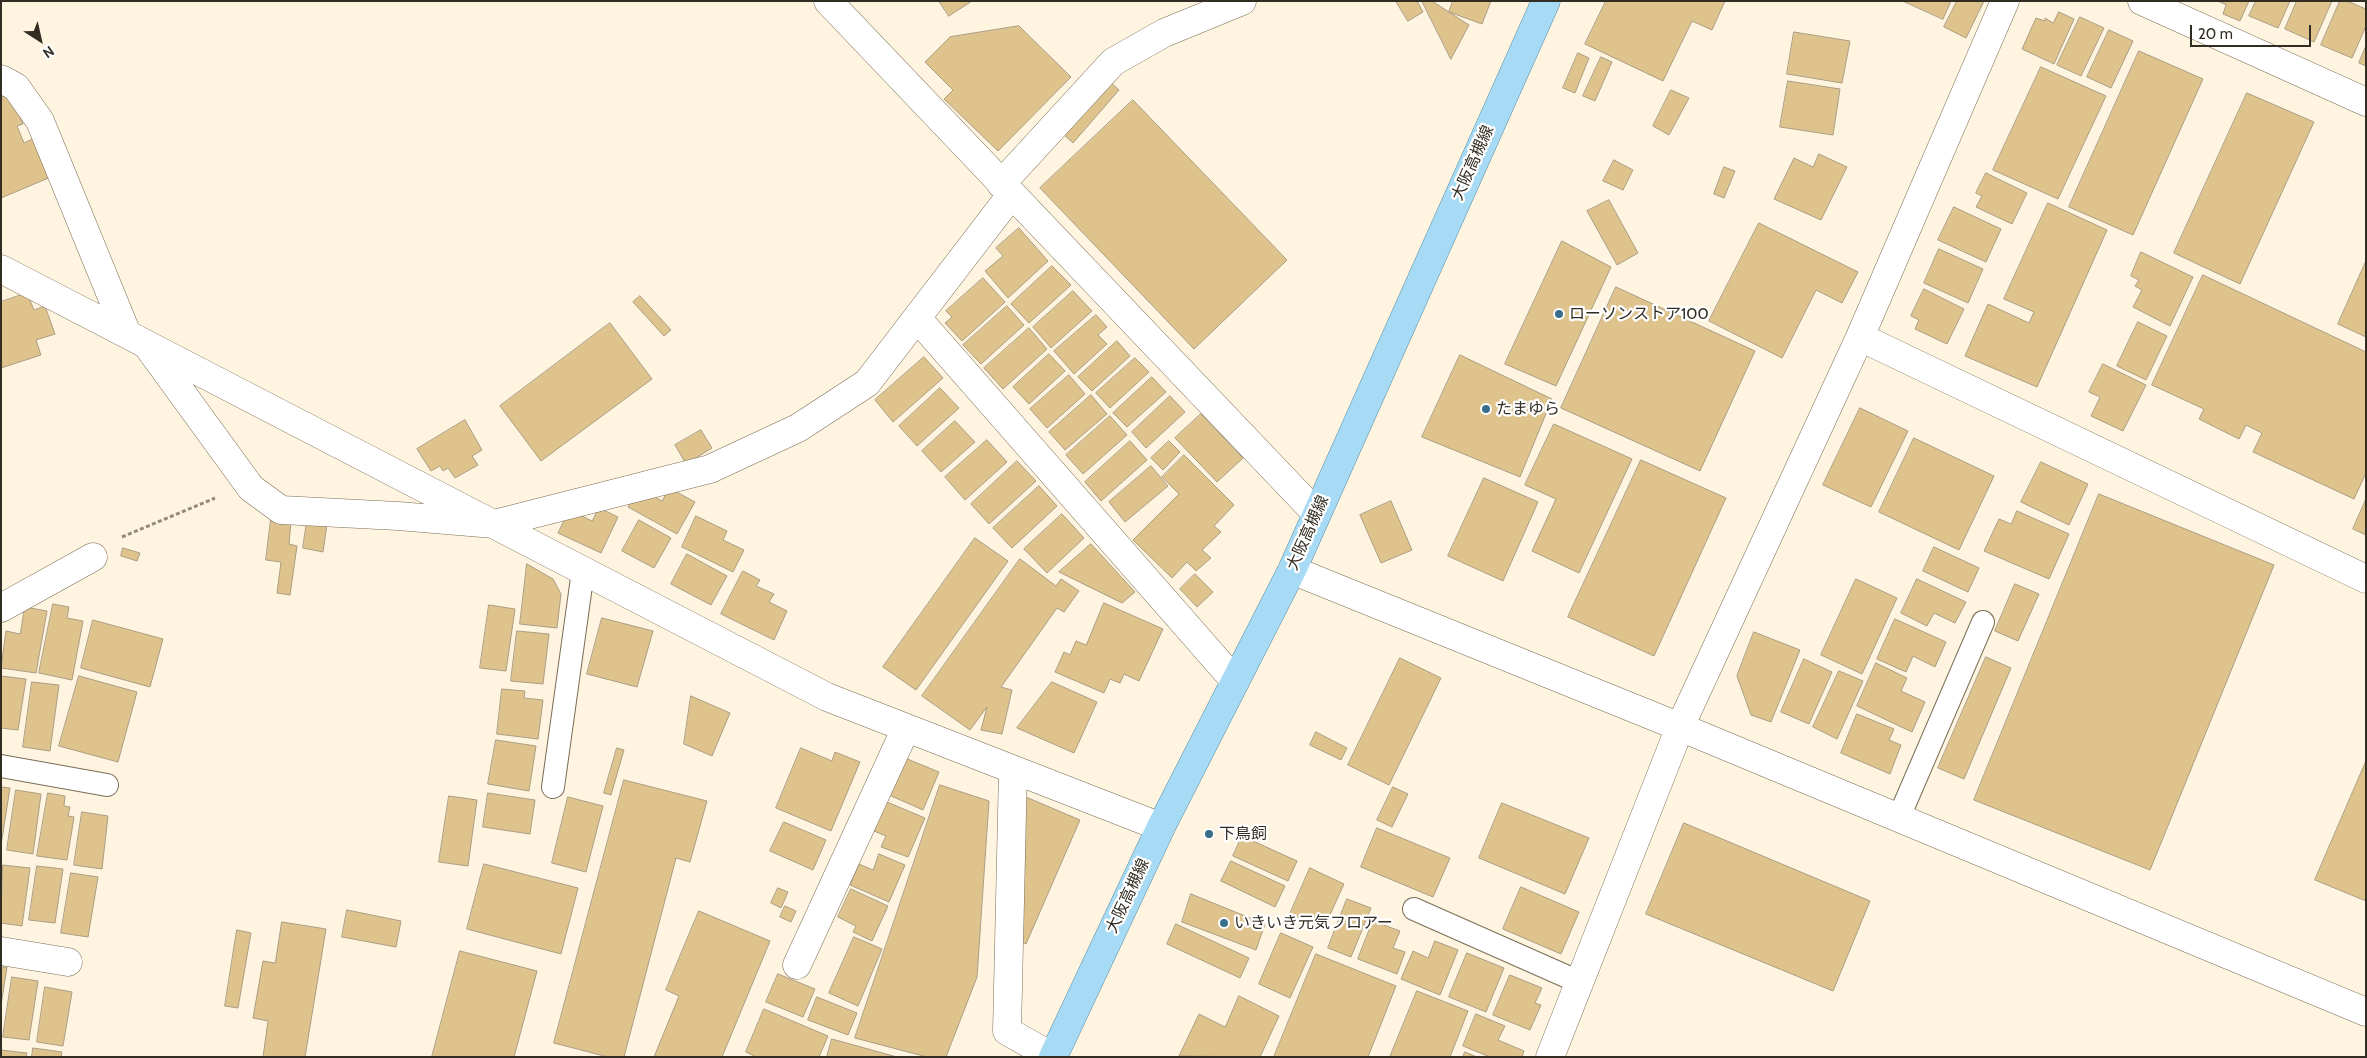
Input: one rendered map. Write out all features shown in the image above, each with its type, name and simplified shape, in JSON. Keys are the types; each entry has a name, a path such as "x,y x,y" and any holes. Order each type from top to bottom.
{"main road":[{"name":"大阪高槻線","path":"1053,1057 1161,827 1292,570 1546,1"}],"street":[{"path":"828,1 1006,190 1316,513"},
{"path":"1,79 16,87 40,121 137,339 248,484 281,510 398,516 494,524 710,469 798,428 867,383 917,318 1006,190 1113,62 1164,33 1242,1"},
{"path":"1550,1057 1680,727 1860,338 2005,1"},
{"path":"2142,1 2366,102"},
{"path":"1,269 827,697 1161,827"},
{"path":"917,318 1235,681"},
{"path":"1860,338 2366,579"},
{"path":"1,608 93,557"},
{"path":"1292,570 1680,727 2366,1012"},
{"path":"797,965 906,728"},
{"path":"1013,770 1007,1031 1053,1057"},
{"path":"1,951 68,962"}],"lane":[{"path":"553,787 583,571"},
{"path":"1898,817 1983,622"},
{"path":"1,766 107,785"},
{"path":"1414,909 1579,982"}],"path":[{"path":"93,557 102,546 248,484"}],"building":[{"path":"939,1 972,1 949,16"},
{"path":"1396,1 1417,1 1423,12 1408,21"},
{"path":"1422,1 1432,1 1469,25 1451,59"},
{"path":"1453,1 1491,1 1482,24 1449,12"},
{"path":"1606,1 1725,1 1712,30 1692,21 1663,81 1585,44"},
{"path":"1903,1 1951,1 1943,19"},
{"path":"1957,1 1984,1 1966,38 1944,27"},
{"path":"2218,1 2249,1 2240,21 2223,14 2226,5"},
{"path":"2256,1 2290,1 2278,28 2249,16"},
{"path":"2297,1 2332,1 2314,42 2285,29"},
{"path":"2340,1 2347,1 2366,9 2366,26 2352,58 2321,45"},
{"path":"2059,12 2074,19 2054,64 2022,49 2036,18 2045,21 2045,18 2053,23"},
{"path":"2080,17 2104,28 2081,76 2057,65"},
{"path":"1019,26 1071,77 998,151 944,99 953,90 925,62 950,37"},
{"path":"2109,30 2133,41 2111,88 2087,77"},
{"path":"1794,32 1850,41 1842,83 1787,74"},
{"path":"2366,46 2366,66 2359,63"},
{"path":"2139,51 2203,79 2133,235 2069,207"},
{"path":"1578,53 1589,58 1575,93 1563,88"},
{"path":"1601,57 1612,62 1595,101 1583,96"},
{"path":"2041,67 2106,96 2058,199 1993,170"},
{"path":"1109,81 1119,90 1073,143 1063,134"},
{"path":"1788,81 1840,89 1833,135 1780,127"},
{"path":"1671,90 1689,98 1669,135 1653,126"},
{"path":"10,93 23,124 17,126 24,143 41,135 58,174 1,198 1,97"},
{"path":"2247,93 2314,122 2240,284 2174,253"},
{"path":"1133,100 1287,260 1194,349 1040,188"},
{"path":"1819,154 1847,167 1821,220 1774,199 1794,158 1813,167"},
{"path":"1614,160 1633,170 1623,190 1603,181"},
{"path":"1724,167 1735,171 1724,198 1714,194"},
{"path":"1986,173 2027,193 2012,224 1976,207 1982,196 1976,193"},
{"path":"1609,200 1638,253 1617,265 1587,211"},
{"path":"2048,203 2107,230 2037,387 1965,356 1988,304 2029,323 2034,312 2004,299"},
{"path":"1954,207 2001,229 1986,262 1938,240"},
{"path":"1759,223 1858,272 1842,303 1816,290 1782,358 1709,321"},
{"path":"1019,228 1048,261 1008,298 985,271 1003,256 996,248"},
{"path":"1562,241 1611,267 1556,386 1505,364"},
{"path":"1939,249 1983,269 1968,303 1924,283"},
{"path":"2141,252 2193,277 2170,326 2133,307 2142,290 2135,286 2139,280 2131,276"},
{"path":"2366,261 2366,337 2338,324"},
{"path":"1052,266 1071,285 1029,323 1011,304"},
{"path":"2203,275 2366,352 2366,473 2354,499 2253,452 2262,433 2246,425 2239,439 2199,419 2204,409 2152,385"},
{"path":"983,278 1005,302 962,341 945,323 952,317 946,311"},
{"path":"1616,287 1755,351 1700,471 1561,408"},
{"path":"1924,289 1964,309 1947,344 1915,329 1919,320 1911,316"},
{"path":"1073,291 1092,311 1051,348 1033,327"},
{"path":"27,293 34,310 45,306 55,334 36,340 41,355 1,368 1,302"},
{"path":"640,296 671,330 664,336 633,302"},
{"path":"1007,306 1024,325 981,364 963,345"},
{"path":"1096,315 1107,327 1098,335 1107,344 1074,374 1054,351"},
{"path":"2138,322 2167,336 2146,380 2117,366"},
{"path":"610,323 652,379 541,461 500,406"},
{"path":"1029,328 1047,349 1003,389 984,368"},
{"path":"1117,341 1130,356 1092,391 1078,377"},
{"path":"1049,354 1065,371 1029,404 1013,387"},
{"path":"1460,355 1552,399 1520,477 1422,437"},
{"path":"924,357 943,378 893,422 875,400"},
{"path":"1135,358 1149,372 1110,408 1096,393"},
{"path":"2103,364 2146,385 2123,431 2091,416 2100,397 2089,392"},
{"path":"1069,375 1085,394 1047,428 1030,409"},
{"path":"1152,377 1166,392 1127,427 1113,413"},
{"path":"940,388 959,408 917,446 899,426"},
{"path":"1091,395 1107,414 1065,450 1049,432"},
{"path":"1170,396 1185,412 1146,448 1132,432"},
{"path":"1860,408 1908,431 1871,507 1823,485"},
{"path":"1201,414 1243,458 1217,482 1175,438"},
{"path":"1110,416 1127,435 1083,474 1066,455"},
{"path":"465,420 482,450 472,456 478,465 455,478 448,468 443,471 440,466 431,471 417,449"},
{"path":"955,421 975,442 941,472 922,451"},
{"path":"1554,424 1632,459 1579,573 1532,551 1556,499 1525,485"},
{"path":"701,430 712,448 686,464 675,445"},
{"path":"1914,438 1994,476 1959,550 1879,512"},
{"path":"987,440 1007,462 965,500 945,477"},
{"path":"1130,441 1147,460 1101,501 1085,482"},
{"path":"1169,441 1180,452 1163,470 1151,458"},
{"path":"1184,455 1234,505 1214,526 1221,532 1202,550 1211,558 1196,571 1187,562 1172,578 1133,540 1179,494 1162,477"},
{"path":"1641,460 1726,498 1654,656 1568,617"},
{"path":"1017,461 1036,481 989,524 971,504"},
{"path":"2041,462 2088,484 2069,525 2021,502"},
{"path":"1151,466 1168,486 1125,522 1109,502"},
{"path":"1484,478 1538,502 1503,581 1448,556"},
{"path":"1039,486 1057,506 1012,548 993,528"},
{"path":"669,488 695,502 677,534 628,507 636,494 645,491 662,501"},
{"path":"2099,494 2274,565 2150,870 1974,800"},
{"path":"2366,499 2366,535 2353,529"},
{"path":"1391,501 1412,550 1381,563 1360,515"},
{"path":"599,508 618,517 601,553 558,533 567,514 576,513 592,521"},
{"path":"2017,511 2069,534 2049,579 1984,551 1999,519 2011,524"},
{"path":"1062,514 1084,538 1047,573 1024,549"},
{"path":"696,516 727,531 723,540 744,550 733,572 682,547"},
{"path":"271,519 291,522 289,544 297,546 290,595 277,593 281,562 266,560"},
{"path":"639,520 671,538 654,568 622,551"},
{"path":"307,521 327,524 323,552 303,548"},
{"path":"975,538 1008,561 916,690 883,667"},
{"path":"1091,544 1135,592 1122,603 1059,572"},
{"path":"1934,547 1979,568 1968,592 1923,571"},
{"path":"123,548 140,553 137,561 121,556"},
{"path":"687,554 727,576 711,605 671,584"},
{"path":"1020,559 1056,586 1061,579 1079,591 1064,612 1057,608 1001,687 1012,690 1002,734 981,730 987,707 970,730 922,696"},
{"path":"527,564 553,579 561,594 557,628 520,624"},
{"path":"743,571 760,580 756,586 774,594 769,602 787,611 774,640 721,614"},
{"path":"1195,574 1213,592 1197,607 1180,589"},
{"path":"1856,579 1897,598 1862,674 1821,655"},
{"path":"1917,579 1966,602 1955,623 1934,613 1927,626 1901,613"},
{"path":"2015,584 2039,594 2018,641 1995,631"},
{"path":"1104,603 1163,629 1139,681 1124,674 1120,683 1110,679 1104,693 1055,672 1064,652 1070,655 1076,641 1086,645"},
{"path":"53,604 69,607 67,618 83,621 72,680 39,673"},
{"path":"489,605 515,609 506,671 480,668"},
{"path":"25,607 47,611 36,673 1,668 6,631 20,634"},
{"path":"602,618 653,631 637,687 587,674"},
{"path":"1895,619 1946,642 1935,667 1913,656 1906,672 1877,659"},
{"path":"93,620 163,639 150,687 81,668"},
{"path":"517,631 549,634 543,684 511,681"},
{"path":"1754,632 1800,650 1771,722 1751,715 1737,676"},
{"path":"1986,657 2011,668 1964,779 1938,768"},
{"path":"1400,658 1441,678 1389,785 1348,765"},
{"path":"1804,659 1832,672 1809,724 1781,712"},
{"path":"1876,663 1907,678 1901,691 1925,702 1912,732 1857,706"},
{"path":"1839,671 1863,681 1837,739 1813,727"},
{"path":"1,676 26,679 18,730 1,728"},
{"path":"79,676 137,692 118,762 59,746"},
{"path":"32,682 59,685 50,751 23,747"},
{"path":"1052,682 1097,702 1074,753 1017,728"},
{"path":"502,689 525,691 524,698 543,700 538,739 497,734"},
{"path":"691,696 730,713 712,756 684,744"},
{"path":"1857,714 1894,729 1889,740 1901,745 1890,774 1841,753"},
{"path":"1316,732 1347,748 1341,760 1310,745"},
{"path":"496,740 536,746 529,791 488,784"},
{"path":"617,748 624,750 611,795 604,793"},
{"path":"801,748 832,761 835,752 860,762 831,831 776,808"},
{"path":"905,758 939,772 923,810 889,795"},
{"path":"2366,761 2366,901 2315,880"},
{"path":"624,780 707,801 690,862 676,858 624,1057 608,1057 554,1043"},
{"path":"940,785 989,801 977,977 946,1057 927,1057 855,1038"},
{"path":"1,787 10,788 1,845"},
{"path":"1393,787 1408,794 1392,827 1377,820"},
{"path":"16,790 41,794 33,854 7,850"},
{"path":"48,793 65,796 64,806 70,807 68,816 74,817 67,860 37,856"},
{"path":"488,793 535,800 530,834 483,827"},
{"path":"449,796 477,800 468,866 439,862"},
{"path":"568,797 603,806 586,872 552,863"},
{"path":"1026,797 1080,820 1026,944 1016,939"},
{"path":"887,802 925,818 908,857 881,847 886,836 874,831"},
{"path":"1502,803 1589,838 1565,894 1479,858"},
{"path":"82,812 108,816 102,869 74,865"},
{"path":"784,822 826,840 813,870 770,851"},
{"path":"1684,823 1870,901 1833,991 1646,914"},
{"path":"1377,828 1450,858 1433,897 1361,867"},
{"path":"1242,836 1297,861 1288,881 1233,856"},
{"path":"879,854 905,865 889,902 850,885 859,864 873,870"},
{"path":"1231,861 1285,886 1275,907 1221,881"},
{"path":"484,864 578,888 561,954 467,929"},
{"path":"3,865 30,868 22,926 1,923"},
{"path":"37,866 63,869 55,923 29,920"},
{"path":"1310,868 1344,884 1324,928 1290,914"},
{"path":"71,873 98,877 88,937 61,933"},
{"path":"1521,887 1579,912 1561,954 1503,929"},
{"path":"778,888 788,892 781,908 771,903"},
{"path":"851,889 888,906 872,941 853,932 856,926 838,917"},
{"name":"いきいき元気フロアー","path":"1191,894 1265,924 1256,950 1182,922"},
{"path":"1347,899 1371,908 1351,957 1328,948"},
{"path":"785,906 796,911 791,922 780,917"},
{"path":"347,910 401,921 396,947 342,937"},
{"path":"699,911 770,941 722,1057 654,1057 679,996 666,990"},
{"path":"1373,921 1400,931 1393,948 1405,952 1397,974 1358,959"},
{"path":"282,922 326,929 305,1057 263,1057 268,1021 253,1018 263,961 275,963"},
{"path":"1176,924 1249,958 1240,978 1167,944"},
{"path":"237,930 251,933 238,1008 225,1006"},
{"path":"1281,933 1313,947 1290,998 1259,984"},
{"path":"854,937 882,949 858,1006 829,993"},
{"path":"1435,941 1458,950 1440,995 1401,979 1413,951 1428,958"},
{"path":"460,951 537,971 514,1057 432,1057"},
{"path":"1467,953 1504,968 1486,1012 1449,997"},
{"path":"1316,954 1396,986 1368,1057 1274,1057"},
{"path":"1,967 7,967 1,1005"},
{"path":"778,974 815,989 803,1017 766,1002"},
{"path":"1510,975 1542,988 1535,1003 1541,1005 1530,1030 1493,1015"},
{"path":"12,977 38,981 29,1040 3,1037"},
{"path":"45,987 72,992 63,1046 37,1042"},
{"path":"1417,991 1468,1011 1450,1057 1390,1057"},
{"path":"1239,996 1279,1016 1260,1057 1179,1056 1199,1014 1225,1027"},
{"path":"817,997 857,1013 848,1035 808,1020"},
{"path":"764,1009 828,1036 819,1057 756,1057 746,1052"},
{"path":"1476,1014 1505,1026 1498,1040 1524,1051 1522,1057 1490,1057 1463,1046"},
{"path":"832,1039 897,1057 827,1057"},
{"path":"33,1048 62,1052 61,1057 32,1057"},
{"path":"1,1050 27,1053 26,1057 1,1057"},
{"path":"1465,1052 1477,1057 1463,1057"}],"place":[{"name":"ローソンストア100","path":"1559,314"},
{"name":"たまゆら","path":"1486,409"},
{"name":"下鳥飼","path":"1209,834"},
{"name":"いきいき元気フロアー","path":"1224,923"}]}
